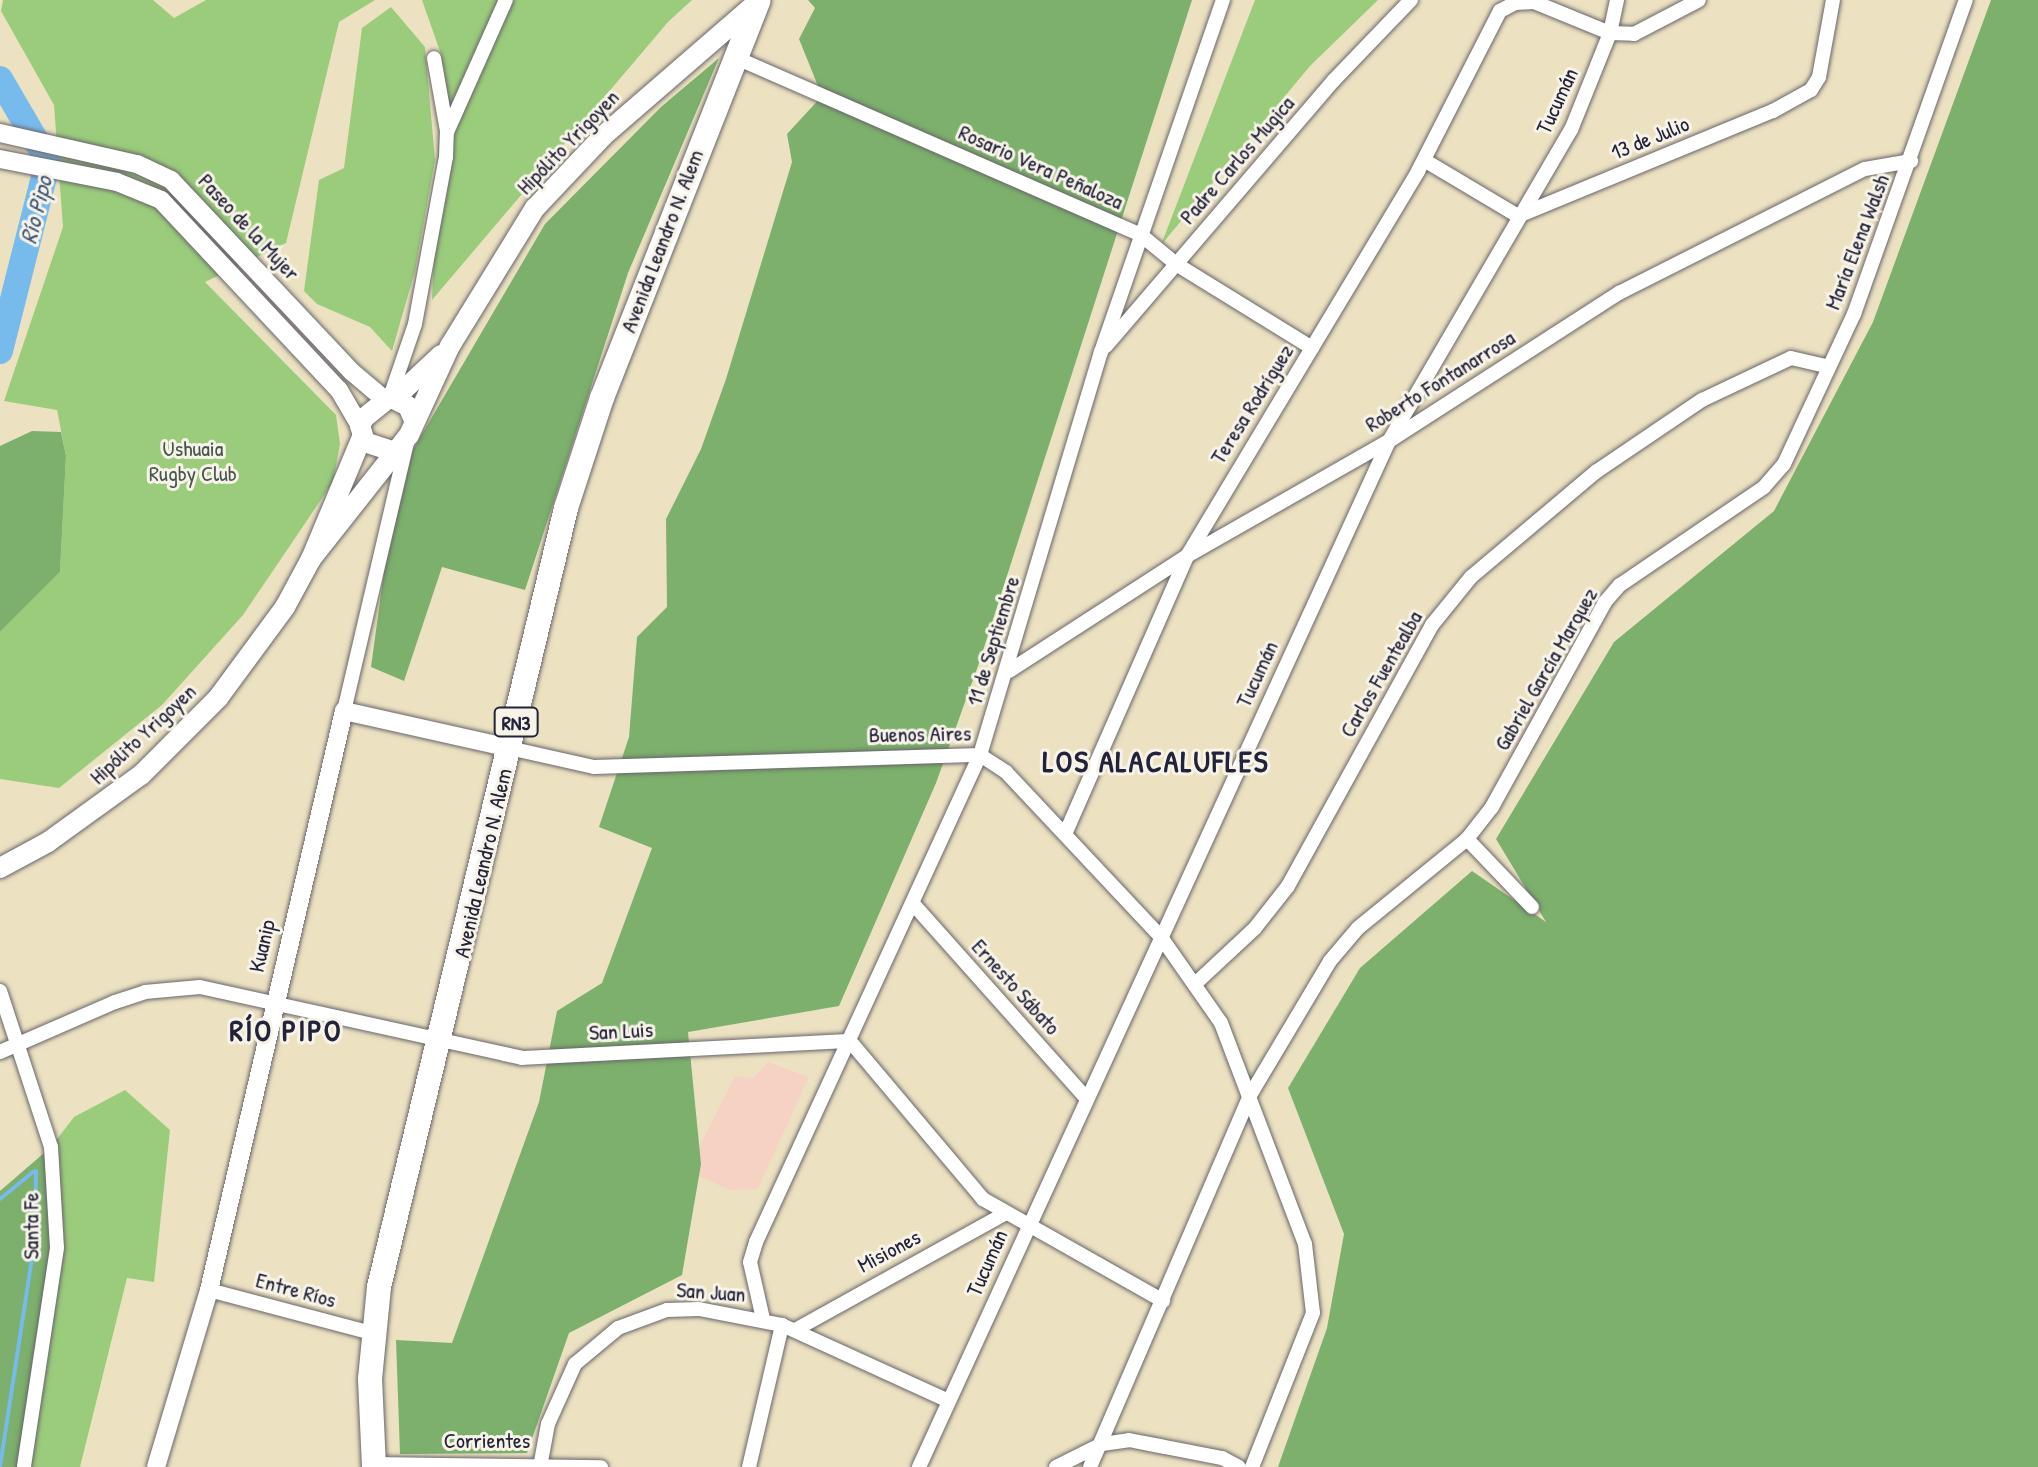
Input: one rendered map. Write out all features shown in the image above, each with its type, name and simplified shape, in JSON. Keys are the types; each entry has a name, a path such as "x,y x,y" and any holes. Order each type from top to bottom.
{"highway":[{"name":"Avenida Leandro N. Alem","path":"374,1465 372,1333 389,1245 442,1040 509,748 582,454 734,57 759,1"}],"main road":[{"name":"Hipólito Yrigoyen","path":"412,428 450,346 510,244 563,176 659,85 759,1"},
{"name":"Hipólito Yrigoyen","path":"390,398 450,346"},
{"path":"390,398 408,406 412,428 392,451 375,449 361,431 390,398"},
{"name":"Hipólito Yrigoyen","path":"311,559 361,431"},
{"name":"Hipólito Yrigoyen","path":"0,868 93,812 178,741 255,650 311,559 392,451"}],"street":[{"path":"390,398 415,324 447,131 506,0"},
{"name":"11 de Septiembre","path":"763,1319 750,1262 756,1242 915,906 980,755 1009,671 1101,352 1223,0"},
{"name":"Padre Carlos Mugica","path":"1101,352 1334,80 1411,0"},
{"name":"Tucumán","path":"919,1467 1085,1097 1389,441 1571,130 1610,33 1617,0"},
{"path":"1610,33 1650,29 1699,0"},
{"name":"13 de Julio","path":"1518,216 1773,111 1811,90 1819,77 1833,0"},
{"name":"María Elena Walsh","path":"1764,487 1784,464 1829,367 1911,161 1966,0"},
{"name":"Teresa Rodríguez","path":"1066,832 1187,556 1424,160 1500,11 1515,3 1534,2 1610,33"},
{"name":"Rosario Vera Peñaloza","path":"734,57 1141,235 1176,264 1312,348"},
{"path":"434,58 447,131"},
{"name":"Paseo de la Mujer","path":"0,133 137,164 171,180 352,372 390,398"},
{"name":"Paseo de la Mujer","path":"0,159 30,168 117,182 161,200 339,390 361,431"},
{"path":"1424,160 1518,216"},
{"name":"Roberto Fontanarrosa","path":"1009,671 1187,556 1389,441 1619,293 1696,251 1865,169 1911,161"},
{"name":"Carlos Fuentealba","path":"1195,984 1255,928 1288,886 1432,625 1471,577 1597,471 1702,400 1791,358 1829,367"},
{"name":"Kuanip","path":"156,1467 209,1290 274,1000 412,428"},
{"name":"Gabriel García Marquez","path":"1090,1467 1249,1097 1330,961 1358,928 1467,839 1492,807 1605,602 1643,567 1764,487"},
{"name":"Buenos Aires","path":"344,711 594,767 980,755 1006,772 1066,832 1161,937 1221,1023 1305,1244 1313,1313 1252,1467"},
{"path":"1467,839 1532,907"},
{"name":"Ernesto Sábato","path":"915,906 1085,1097"},
{"name":"San Luis","path":"0,1052 145,992 200,987 274,1000 522,1058 850,1041"},
{"name":"Santa Fe","path":"0,991 20,1044 51,1147 57,1248 24,1467"},
{"path":"850,1041 983,1199 1028,1228 1163,1301"},
{"name":"Misiones","path":"789,1327 1004,1214"},
{"name":"Entre Ríos","path":"209,1290 372,1333"},
{"name":"San Juan","path":"540,1465 558,1395 575,1364 618,1328 667,1310 763,1319 789,1327 949,1401"},
{"path":"749,1467 789,1327"},
{"path":"1056,1467 1102,1444 1129,1440 1222,1458 1239,1467"},
{"name":"Corrientes","path":"374,1465 601,1467"}],"shaded area":[{"path":"768,1062 809,1077 758,1189 730,1190 687,1171 735,1076 753,1078"}],"green space":[{"name":"Ushuaia Rugby Club","path":"3,0 153,0 174,18 206,0 375,0 339,22 286,243 205,282 336,415 340,444 333,482 243,615 162,705 59,788 0,779 0,632 60,572 66,456 57,410 4,401 63,227 54,105 1,11"},
{"path":"422,0 692,0 668,22 432,300 442,57"},
{"path":"808,0 1192,0 979,663 936,783 839,1006 688,1032 701,1164 682,1275 569,1333 527,1453 400,1454 396,1340 452,1343 539,1102 557,1011 602,983 652,848 599,827 629,737 637,637 667,607 666,519 701,449 726,379 792,162 787,134 822,96 799,39 815,8"},
{"path":"1255,0 1378,0 1310,66 1161,245"},
{"path":"1991,0 2038,0 2038,1467 1278,1467 1327,1328 1344,1234 1288,1088 1360,968 1472,871 1546,922 1496,839 1614,642 1774,511 1873,322"},
{"path":"391,7 425,47 435,160 415,271 392,351 370,327 317,304 304,291 319,180 344,168 362,28"},
{"path":"719,58 628,273 525,590 442,567 404,681 371,667 397,477 545,224 661,107"},
{"path":"32,431 61,432 66,456 60,572 0,632 0,446"},
{"path":"125,1090 170,1130 154,1282 127,1278 80,1467 24,1467 51,1147 74,1117"},
{"path":"51,1147 57,1248 24,1467 0,1467 0,1191"}],"waterway":[{"name":"Río Pipo","path":"0,79 48,161 0,351"},
{"path":"0,1467 35,1238 36,1171"},
{"path":"0,1199 33,1172"}],"district":[{"name":"LOS ALACALUFLES","path":"1156,761"},
{"name":"RÍO PIPO","path":"286,1030"}]}
